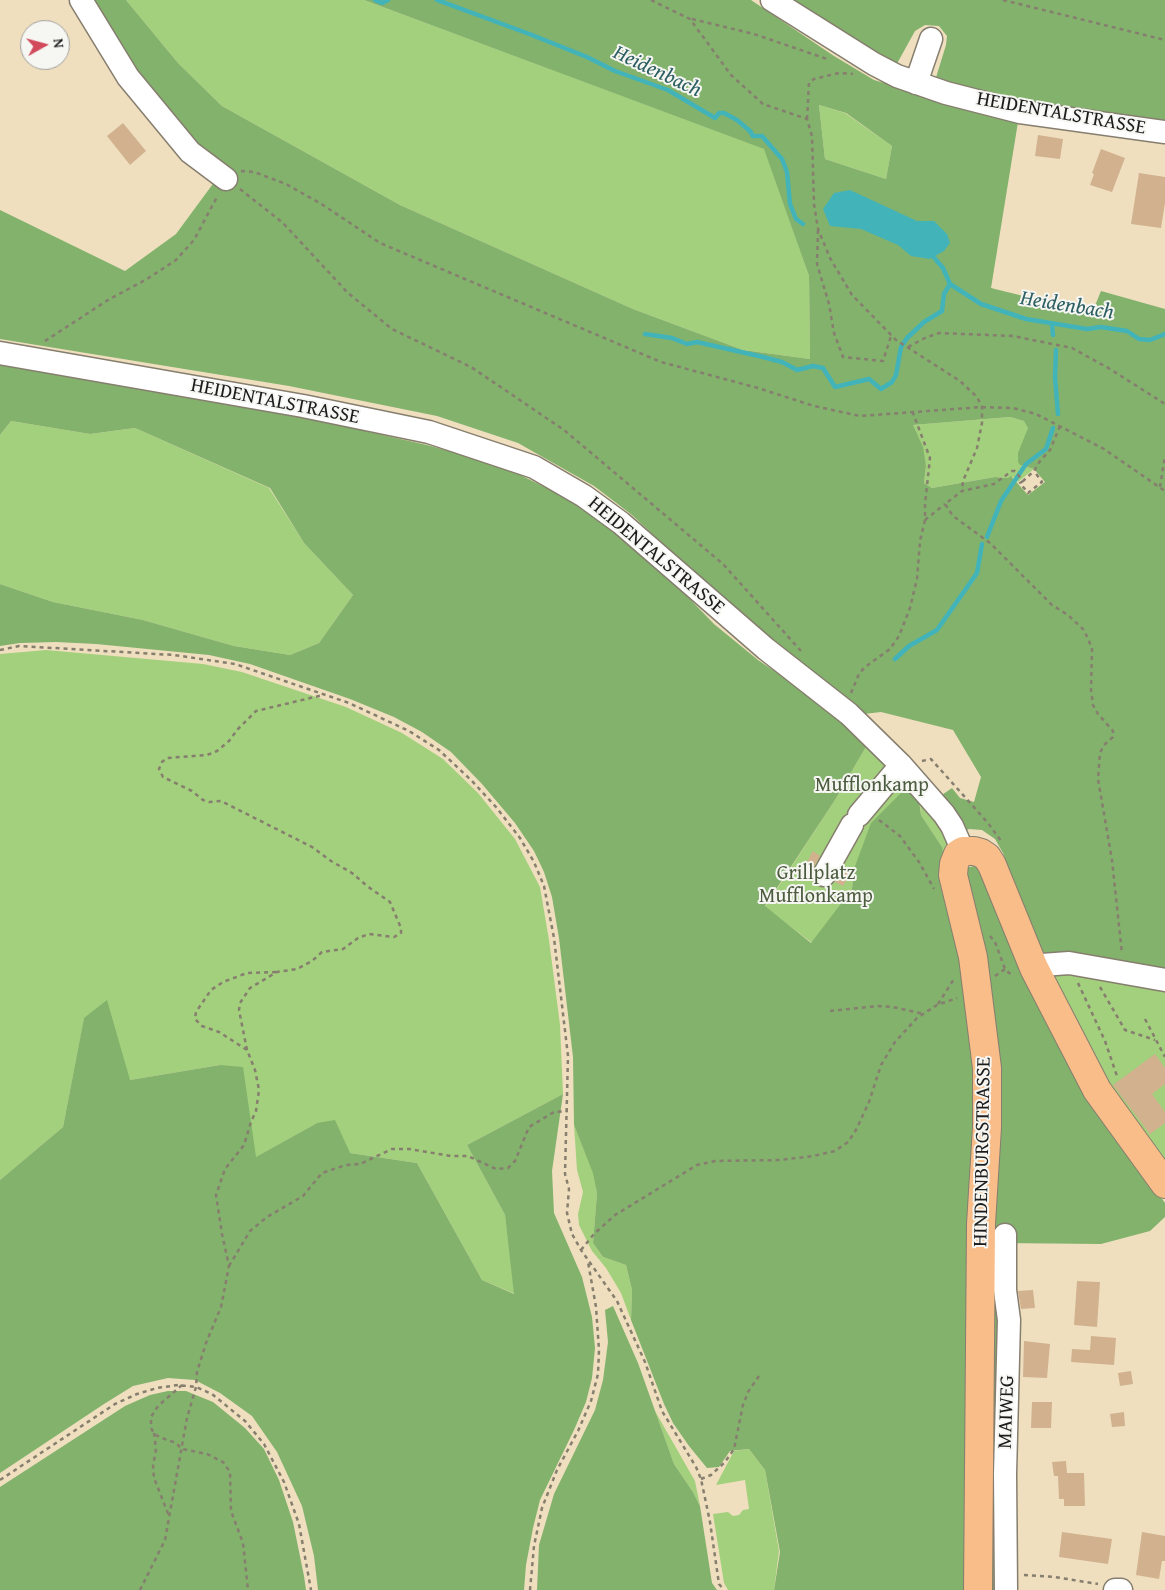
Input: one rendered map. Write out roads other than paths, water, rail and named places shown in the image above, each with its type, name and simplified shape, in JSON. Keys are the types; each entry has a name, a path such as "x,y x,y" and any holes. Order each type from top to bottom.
{"main road":[{"path":"963,851 982,852 992,865 1034,968 1098,1090 1165,1184"},
{"name":"HINDENBURGSTRASSE","path":"963,851 958,854 955,860 953,874 973,957 987,1068 987,1127 981,1224 978,1590"}],"street":[{"path":"81,0 128,77 190,152 226,179"},
{"name":"HEIDENTALSTRASSE","path":"772,0 874,64 916,83 946,93 1020,112 1165,132"},
{"path":"916,83 931,39"},
{"name":"HEIDENTALSTRASSE","path":"10,355 303,406 429,432 534,467 584,496 621,523 766,649 849,714 901,765 944,814 952,826 963,851"},
{"path":"824,876 856,820 901,765"},
{"path":"1034,968 1042,965 1078,965 1165,980"},
{"name":"MAIWEG","path":"1005,1235 1006,1290 1009,1320 1005,1474 1005,1582"},
{"path":"1115,1590 1121,1590"}],"water":[{"path":"850,190 917,221 934,221 947,234 950,243 944,251 930,259 911,256 898,245 861,229 830,226 823,209 834,193"}],"waterway":[{"name":"Heidenbach","path":"375,0 382,3 388,0"},
{"name":"Heidenbach","path":"437,0 532,35 587,57 615,71 668,90 715,118 719,113 724,113 737,120 753,136 762,136 782,159 787,172 790,204 796,219 803,224"},
{"name":"Heidenbach","path":"931,254 943,268 950,284 981,304 1026,319 1087,329 1101,327 1127,331 1139,339 1150,340 1165,334"},
{"path":"645,334 672,338 687,344 697,342 763,357 782,362 797,370 813,366 823,368 835,387 869,379 881,389 892,382 896,375 901,347 907,338 924,322 942,311 944,294 950,284"},
{"path":"1052,324 1053,335"},
{"path":"1056,350 1055,377 1058,414"},
{"path":"987,537 1001,501 1026,464 1046,449 1053,428"},
{"path":"895,659 909,646 937,630 977,573 982,544"}],"park label":[{"name":"Mufflonkamp","path":"872,786"},
{"name":"Grillplatz Mufflonkamp","path":"816,886"}]}
